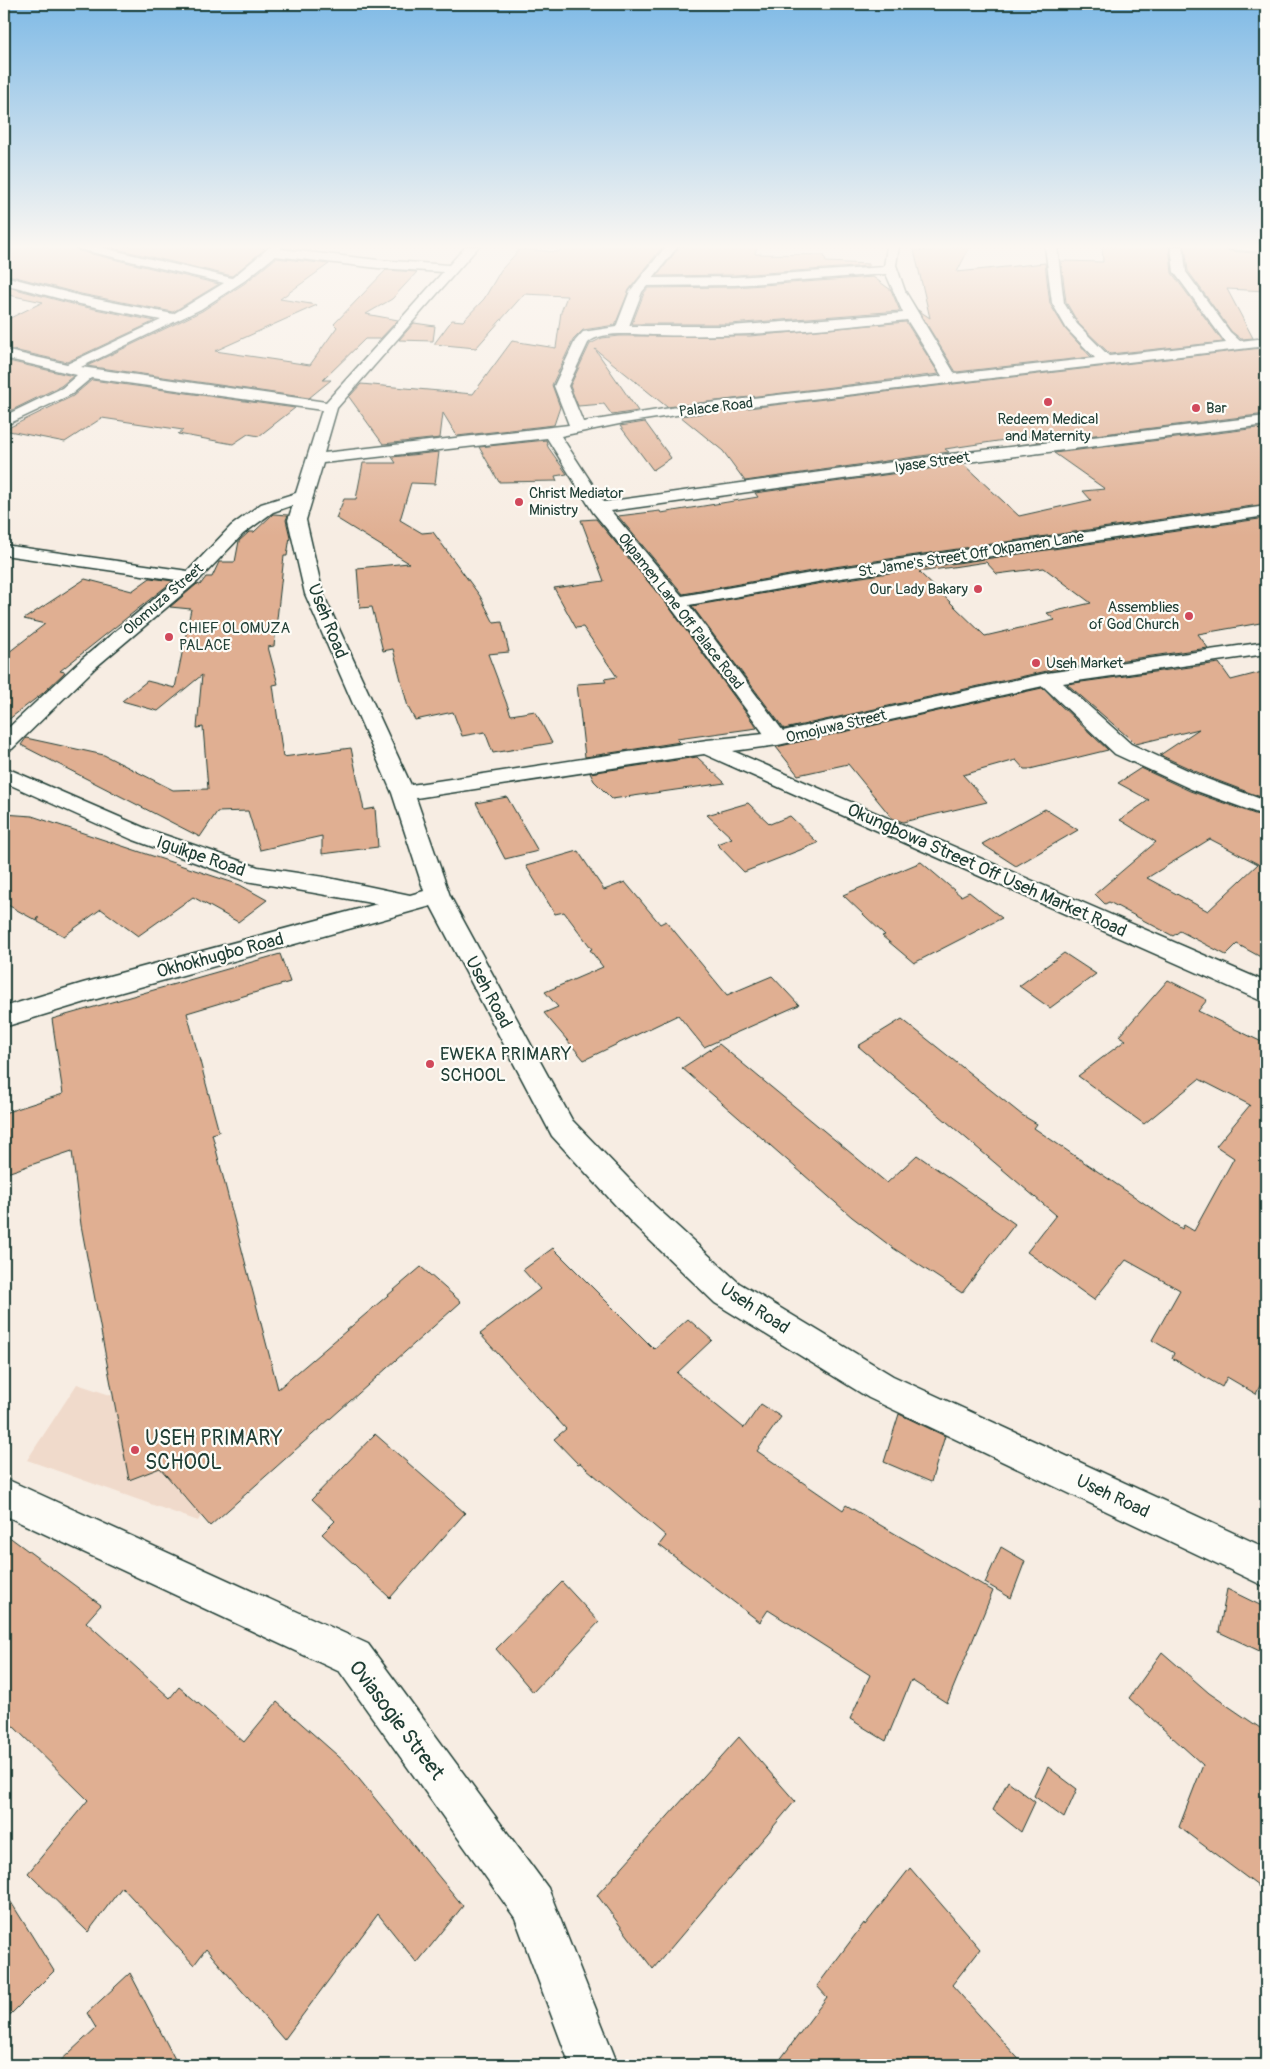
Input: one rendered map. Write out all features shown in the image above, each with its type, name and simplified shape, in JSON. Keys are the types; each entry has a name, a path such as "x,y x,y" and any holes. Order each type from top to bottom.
{"street":[{"path":"69,369 79,362 120,343"},
{"name":"Useh Road","path":"387,343 330,407 297,520 314,594 403,793 438,896 562,1128 643,1214 727,1293 881,1387 1266,1568"},
{"path":"577,427 561,386 581,343"},
{"path":"928,343 951,379"},
{"path":"1089,343 1106,360"},
{"name":"Palace Road","path":"316,460 552,433 577,427 670,412 1261,343"},
{"path":"4,354 88,373 330,407"},
{"path":"4,422 66,392 88,373"},
{"name":"Iyase Street","path":"599,508 951,459 1266,420"},
{"name":"Okpamen Lane Off Palace Road","path":"552,433 599,508 677,602 778,739"},
{"name":"Olomuza Street","path":"4,744 89,662 192,577 237,530 267,508 303,496 316,460"},
{"name":"St. Jame's Street Off Okpamen Lane","path":"677,602 844,573 1266,512"},
{"path":"4,550 192,577"},
{"name":"Omojuwa Street","path":"403,793 707,747 778,739 1047,678 1266,648"},
{"path":"1243,652 1266,661"},
{"path":"1047,678 1123,749 1199,784 1266,809"},
{"name":"Okungbowa Street Off Useh Market Road","path":"707,747 1266,993"},
{"name":"Iguikpe Road","path":"4,774 139,834 255,874 324,885 408,903"},
{"name":"Okhokhugbo Road","path":"4,1017 83,993 438,896"},
{"name":"Oviasogie Street","path":"4,1496 354,1658 532,1904 594,2065"}],"shaded area":[{"name":"USEH PRIMARY SCHOOL","path":"77,1384 243,1439 198,1521 27,1460"}],"building":[{"path":"4,343 109,343 67,362 4,348"},
{"path":"136,343 234,343 215,351 310,365 326,343 361,343 323,380 331,380 309,398 87,366"},
{"path":"435,343 481,343 476,348 434,344"},
{"path":"511,343 556,348 557,343 572,343 552,385 560,407 554,425 457,436 443,413 440,438 383,444 349,397 361,384 473,394"},
{"path":"919,343 939,374 667,407 595,349 638,411 612,415 604,404 578,406 570,386 590,344"},
{"path":"938,343 1078,343 1091,357 956,372"},
{"path":"1098,343 1218,343 1110,354"},
{"path":"1261,348 1266,352 1266,414 1038,442 1031,436 945,449 949,452 745,481 723,451 680,416"},
{"path":"4,360 73,376 61,386 4,414"},
{"path":"92,380 295,408 259,436 248,434 233,444 178,434 183,430 102,418 65,442 4,430 73,396"},
{"path":"645,422 671,458 653,470 620,426"},
{"path":"1266,427 1266,504 834,567 683,594 618,516 660,511 661,513 758,497 755,493 963,464 1019,516 1091,500 1083,491 1105,489 1054,453"},
{"path":"546,440 548,447 567,474 555,476 557,481 499,482 479,447"},
{"path":"439,452 435,484 411,483 400,520 422,533 433,532 480,596 494,623 502,622 509,652 488,654 511,715 535,711 552,743 493,753 485,732 462,736 453,712 415,720 408,707 393,649 383,651 372,607 360,608 357,568 409,563 336,518 344,499 356,499 363,463 396,463 392,457"},
{"path":"273,514 288,515 286,520 290,537 287,556 284,556 274,646 268,647 278,684 273,685 283,757 351,748 364,810 375,808 378,847 322,854 322,836 260,850 248,811 217,812 200,837 21,745 26,738 104,755 173,790 208,789 203,727 197,728 202,675 158,711 122,701 147,681 175,688 191,609 170,607 197,584 200,585 206,577 212,577 219,562 235,562 239,541 249,532 254,532"},
{"path":"1266,518 1266,622 1198,634 1208,648 1047,671 784,729 692,606 834,581","holes":["986,562 997,574 1044,568 1091,603 1047,613 1055,620 985,636 919,572"]},
{"path":"596,519 669,607 757,728 677,739 680,742 585,757 577,684 606,682 604,679 617,677 583,627 576,628 554,588 604,581 581,520"},
{"path":"150,578 173,581 60,671 65,672 43,693 4,723 4,656 45,624 24,619 85,579 132,591"},
{"path":"1219,663 1231,680 1266,671 1266,799 1208,777 1160,755 1199,729 1136,744 1067,684"},
{"path":"1042,688 1108,750 1030,769 1024,769 1016,760 963,775 987,802 903,822 892,818 848,764 798,775 776,747"},
{"path":"697,757 725,783 612,799 594,781 590,773"},
{"path":"1141,768 1190,791 1266,818 1266,960 1237,944 1226,955 1180,931 1173,936 1109,902 1105,904 1095,894 1156,842 1120,820 1149,800 1118,783","holes":["1210,839 1258,864 1208,911 1147,878"]},
{"path":"507,797 538,851 505,859 476,803"},
{"path":"748,803 770,824 790,816 818,843 744,872 717,844 732,838 707,815"},
{"path":"1045,809 1078,830 1016,866 982,844"},
{"path":"4,814 32,816 240,885 267,900 238,922 193,897 138,936 101,909 64,936 38,922 38,917 37,921 4,903"},
{"path":"578,851 604,890 625,882 660,924 666,921 727,995 772,976 799,1005 704,1047 678,1015 584,1060 544,1013 558,1007 545,992 603,967 564,912 555,914 526,866"},
{"path":"921,862 961,896 969,892 1002,918 914,963 882,936 885,935 843,895"},
{"path":"1064,953 1096,974 1050,1008 1019,986"},
{"path":"280,954 290,982 187,1013 219,1132 212,1134 278,1389 421,1267 461,1302 210,1526 160,1468 129,1480 81,1225 72,1151 4,1174 4,1113 63,1094 52,1019"},
{"path":"1168,980 1207,1000 1198,1011 1266,1044 1266,1373 1256,1394 1227,1377 1222,1387 1172,1358 1174,1353 1152,1340 1180,1290 1126,1260 1094,1300 1027,1252 1056,1215 858,1046 902,1019 1022,1115 1037,1124 1034,1128 1182,1229 1184,1225 1194,1231 1234,1158 1216,1146 1250,1105 1199,1079 1144,1124 1078,1076 1126,1040 1119,1036"},
{"path":"719,1044 887,1183 917,1155 1015,1224 962,1293 893,1248 852,1217 682,1068"},
{"path":"553,1248 654,1349 688,1319 712,1340 677,1373 744,1428 761,1404 781,1417 757,1451 843,1510 846,1505 993,1591 947,1703 911,1680 886,1741 850,1719 870,1675 768,1610 760,1622 659,1545 666,1536 580,1463 578,1464 554,1439 566,1429 480,1334 540,1289 523,1270"},
{"path":"899,1414 945,1436 931,1482 884,1462"},
{"path":"375,1434 465,1513 390,1598 322,1534 335,1521 312,1499"},
{"path":"4,1533 101,1605 86,1622 170,1698 179,1687 244,1742 277,1702 346,1763 463,1906 417,1963 378,1914 284,2040 206,1949 194,1965 122,1887 88,1932 28,1873 88,1800 4,1717"},
{"path":"1001,1547 1025,1561 1011,1598 985,1583"},
{"path":"562,1582 599,1622 533,1692 496,1649"},
{"path":"1227,1589 1266,1608 1266,1654 1219,1632"},
{"path":"1162,1652 1209,1693 1266,1732 1266,1892 1179,1827 1203,1765 1129,1698"},
{"path":"739,1737 795,1801 653,1969 597,1895"},
{"path":"1048,1767 1077,1789 1064,1818 1034,1796"},
{"path":"1008,1781 1035,1802 1021,1832 993,1810"},
{"path":"910,1868 980,1949 952,1985 1024,2065 776,2065 827,1997 817,1986 864,1923 865,1925"},
{"path":"4,1891 54,1971 4,2021"},
{"path":"130,1973 178,2065 56,2065 96,2028 87,2013"}],"place":[{"name":"Redeem Medical and Maternity","path":"1048,402"},
{"name":"Bar","path":"1196,408"},
{"name":"Christ Mediator Ministry","path":"519,502"},
{"name":"Our Lady Bakary","path":"978,589"},
{"name":"Assemblies of God Church","path":"1189,616"},
{"name":"CHIEF OLOMUZA PALACE","path":"169,637"},
{"name":"Useh Market","path":"1036,663"},
{"name":"EWEKA PRIMARY SCHOOL","path":"430,1064"},
{"name":"USEH PRIMARY SCHOOL","path":"135,1450"}]}
